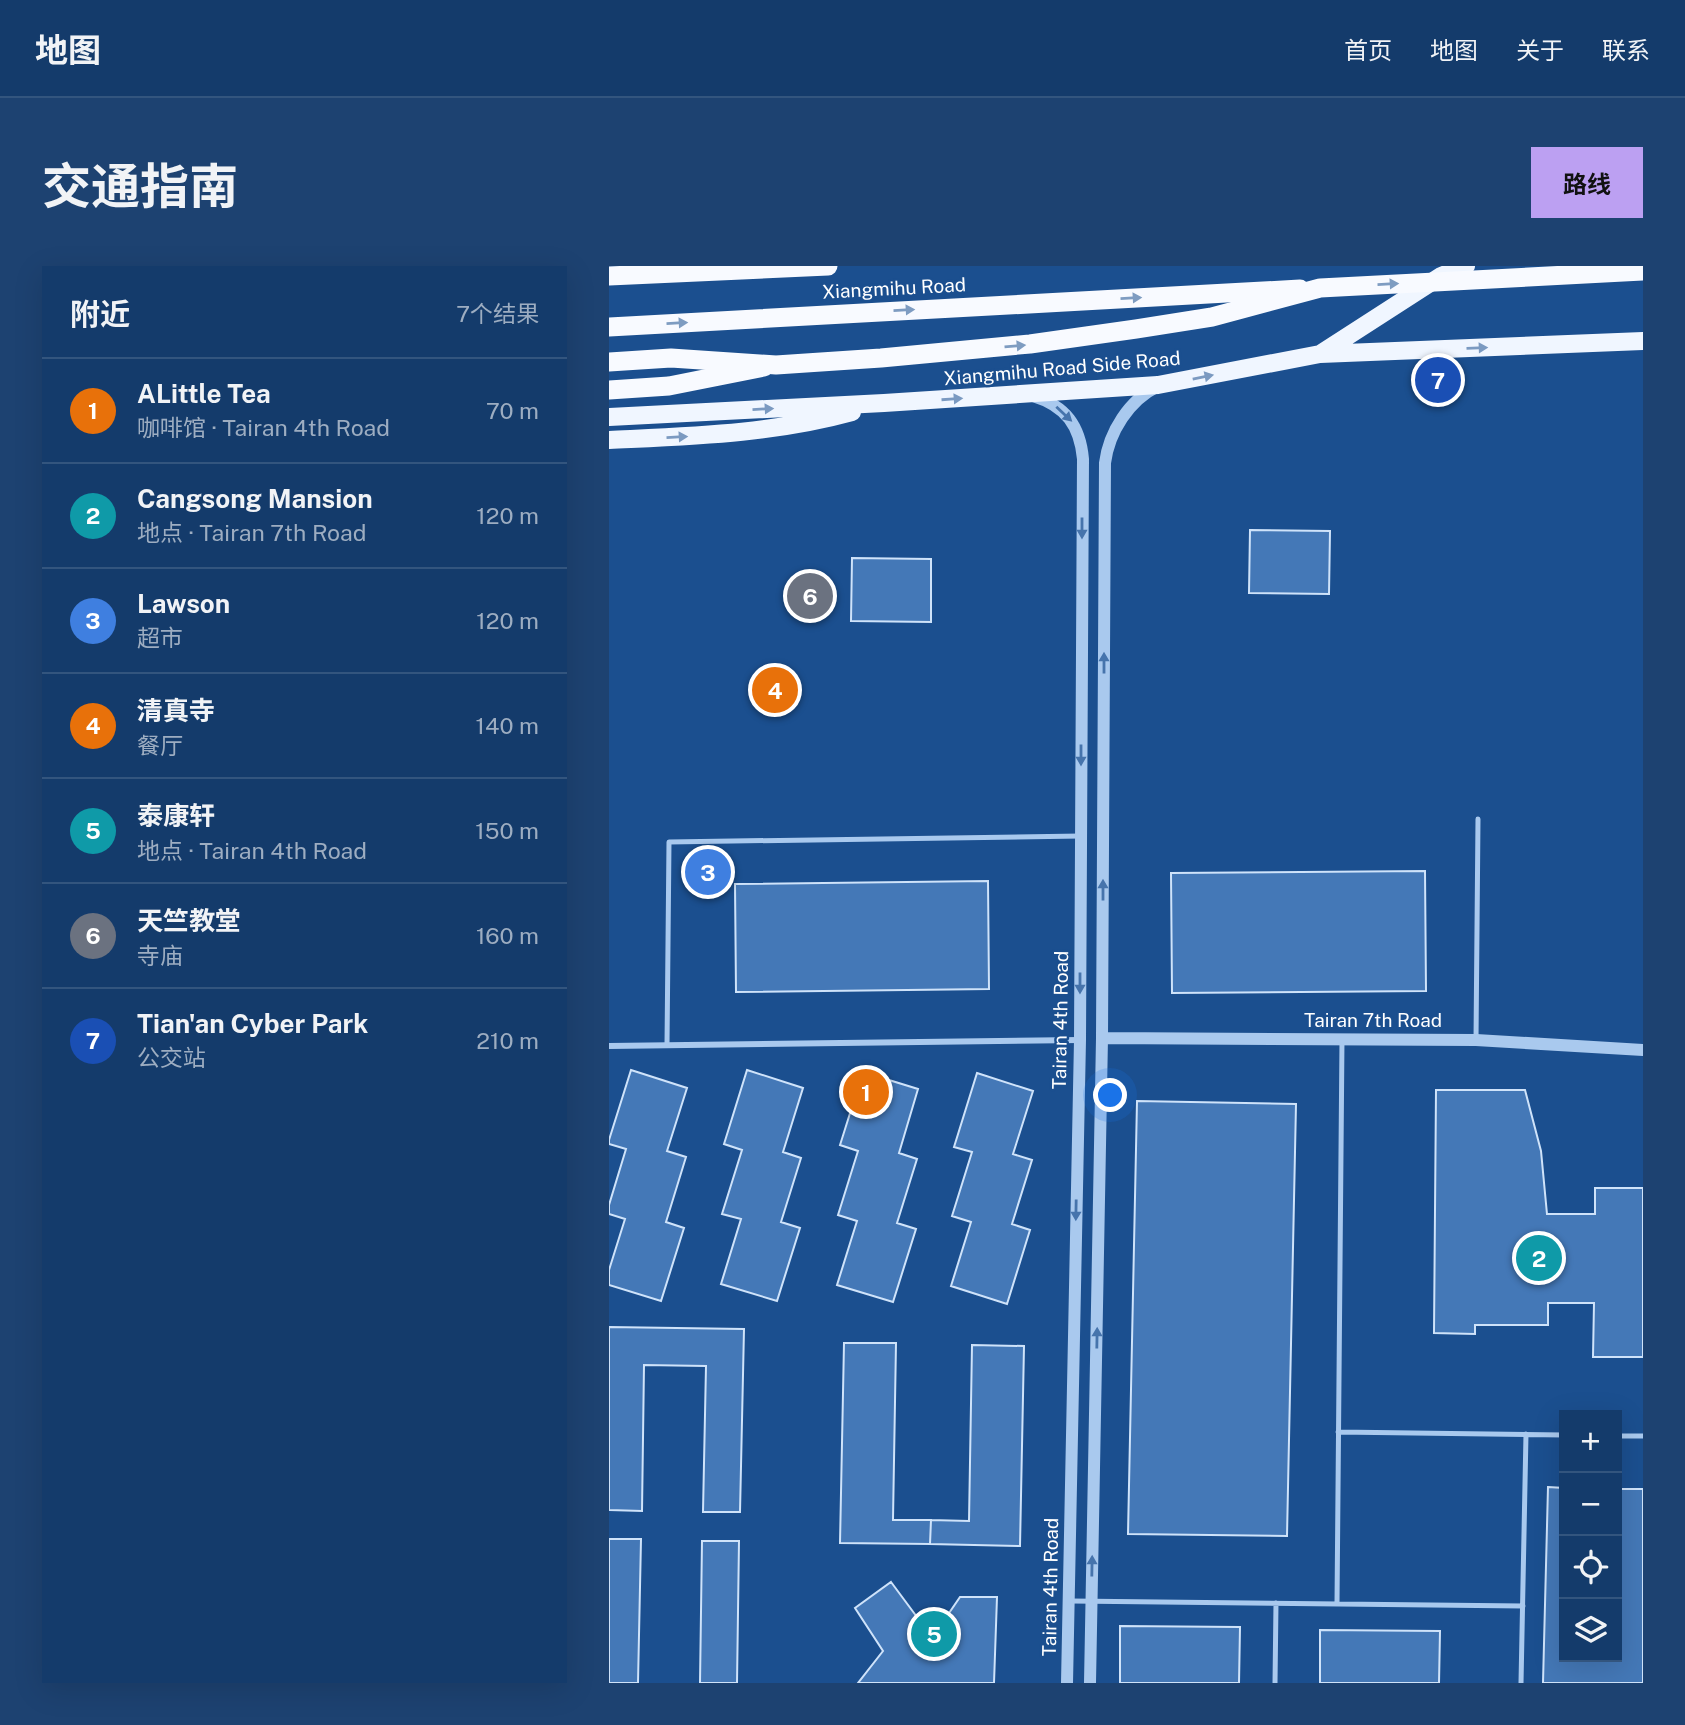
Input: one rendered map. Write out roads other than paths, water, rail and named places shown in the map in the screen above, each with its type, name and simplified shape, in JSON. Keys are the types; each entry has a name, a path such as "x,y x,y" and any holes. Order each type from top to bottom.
{"highway":[{"name":"Xiangmihu Road","path":"609,276 828,266"},
{"name":"Xiangmihu Road","path":"609,327 1643,271"},
{"path":"609,390 669,386 776,365 1030,344 1136,330 1212,317 1320,288"},
{"path":"609,362 671,358 776,365"}],"main road":[{"path":"1320,354 1441,276 1466,266"},
{"name":"Xiangmihu Road Side Road","path":"609,417 1158,386 1320,354 1643,343"},
{"path":"609,440 774,429 814,422 884,403"}],"street":[{"path":"1090,1683 1102,1038 1105,463 1111,438 1121,420 1140,398 1158,386"},
{"name":"Tairan 4th Road","path":"1018,394 1040,398 1060,410 1073,424 1081,442 1083,459 1080,1040 1067,1683"},
{"name":"Tairan 7th Road","path":"1102,1038 1476,1040 1643,1050"},
{"path":"609,1046 1080,1040"}],"lane":[{"path":"1476,1040 1478,820"},
{"path":"667,1045 669,842 1081,836"},
{"path":"1337,1604 1342,1039"},
{"path":"1338,1433 1559,1435"},
{"path":"1521,1683 1526,1434"},
{"path":"1622,1436 1643,1436"},
{"path":"1069,1601 1523,1606"},
{"path":"1275,1683 1276,1603"}],"place":[{"name":"Tian'an Cyber Park","path":"1438,380"},
{"name":"天竺教堂","path":"810,596"},
{"name":"清真寺","path":"775,690"},
{"name":"Lawson","path":"708,872"},
{"name":"ALittle Tea","path":"866,1092"},
{"name":"Cangsong Mansion","path":"1539,1258"},
{"name":"泰康轩","path":"934,1634"}]}
